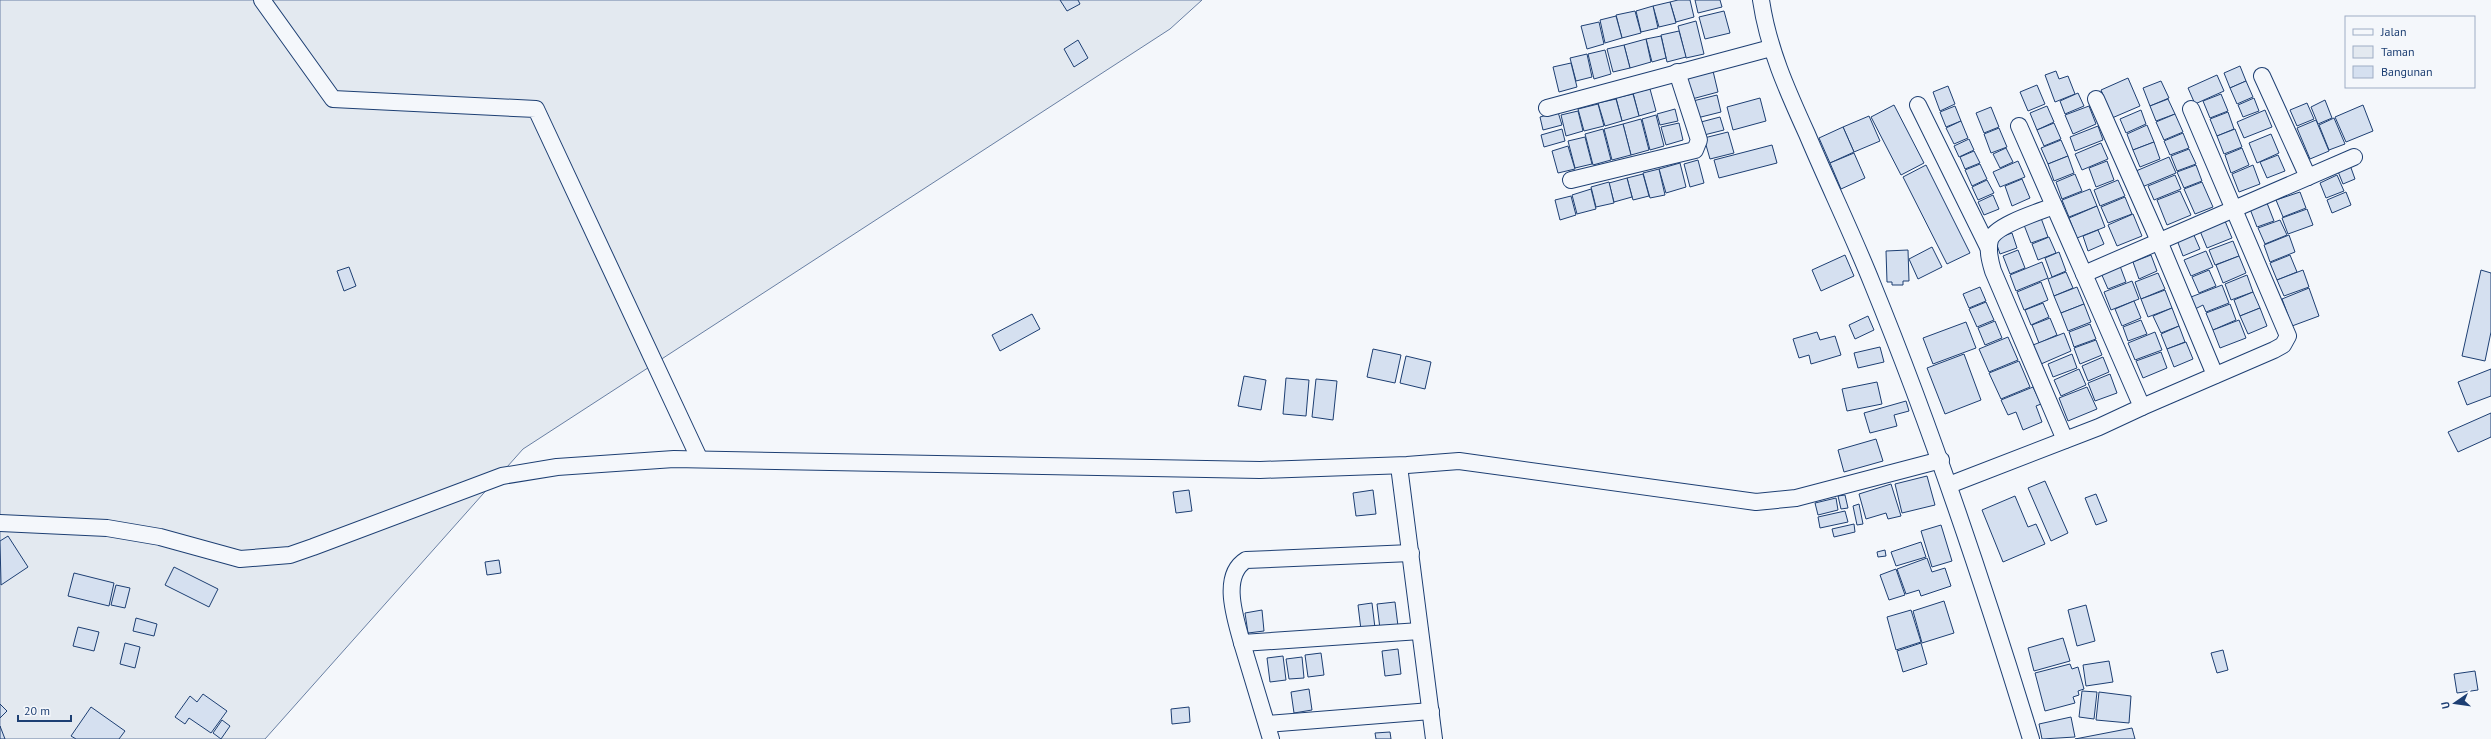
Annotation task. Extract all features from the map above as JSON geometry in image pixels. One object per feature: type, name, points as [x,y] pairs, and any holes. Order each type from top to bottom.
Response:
[{"type":"street","points":[[262,0],[333,99],[536,109],[699,458]]},
{"type":"street","points":[[1761,0],[1771,48],[1781,78],[1871,279],[1941,460],[1996,623],[2031,739]]},
{"type":"street","points":[[1547,108],[1771,48]]},
{"type":"street","points":[[1571,180],[1695,150],[1698,140],[1677,72]]},
{"type":"street","points":[[2262,76],[2308,177]]},
{"type":"street","points":[[2096,99],[2159,241],[2215,374]]},
{"type":"street","points":[[1918,105],[1989,249],[1993,271],[2065,440]]},
{"type":"street","points":[[1949,485],[2065,440],[2215,374],[2274,350],[2282,345],[2288,336],[2191,109]]},
{"type":"street","points":[[2020,126],[2142,407]]},
{"type":"street","points":[[2084,274],[2354,157]]},
{"type":"street","points":[[1989,249],[1991,240],[2001,228],[2054,206]]},
{"type":"street","points":[[0,523],[107,528],[160,537],[240,559],[290,555],[464,488],[502,476],[557,467],[615,462],[699,458],[1260,470],[1403,465],[1459,460],[1756,502],[1796,498],[1941,460]]},
{"type":"street","points":[[1403,465],[1411,553],[1434,739]]},
{"type":"street","points":[[1411,553],[1246,560],[1236,568],[1232,589],[1233,606],[1242,644],[1269,732],[1431,712]]},
{"type":"street","points":[[1242,644],[1420,631]]},
{"type":"green space","points":[[0,0],[1202,0],[1170,29],[523,449],[265,739],[0,739]]},
{"type":"building","points":[[1060,0],[1078,0],[1080,4],[1067,11]]},
{"type":"building","points":[[1690,0],[1694,17],[1676,22],[1670,2]]},
{"type":"building","points":[[1695,0],[1720,0],[1722,7],[1698,13]]},
{"type":"building","points":[[1670,2],[1676,23],[1659,27],[1653,6]]},
{"type":"building","points":[[1653,6],[1658,28],[1641,32],[1636,11]]},
{"type":"building","points":[[1635,11],[1641,33],[1622,38],[1616,15]]},
{"type":"building","points":[[1724,11],[1730,33],[1705,39],[1699,17]]},
{"type":"building","points":[[1616,16],[1622,38],[1605,43],[1600,20]]},
{"type":"building","points":[[1696,21],[1704,54],[1686,58],[1678,26]]},
{"type":"building","points":[[1599,22],[1604,44],[1587,49],[1581,26]]},
{"type":"building","points":[[1679,31],[1686,57],[1667,62],[1661,35]]},
{"type":"building","points":[[1661,36],[1666,58],[1652,62],[1646,39]]},
{"type":"building","points":[[1646,39],[1651,62],[1630,68],[1624,45]]},
{"type":"building","points":[[1078,40],[1088,58],[1074,67],[1064,49]]},
{"type":"building","points":[[1624,45],[1630,68],[1613,72],[1607,49]]},
{"type":"building","points":[[1605,50],[1611,74],[1594,79],[1588,54]]},
{"type":"building","points":[[1587,54],[1592,77],[1576,81],[1570,58]]},
{"type":"building","points":[[1571,63],[1577,87],[1559,92],[1553,67]]},
{"type":"building","points":[[2240,66],[2246,81],[2230,88],[2224,73]]},
{"type":"building","points":[[1713,71],[1718,92],[1692,99],[1686,78]]},
{"type":"building","points":[[2056,71],[2059,79],[2068,76],[2075,94],[2055,102],[2045,75]]},
{"type":"building","points":[[2217,75],[2224,91],[2195,104],[2188,88]]},
{"type":"building","points":[[2128,78],[2140,106],[2112,118],[2101,90]]},
{"type":"building","points":[[2161,81],[2169,98],[2150,106],[2143,88]]},
{"type":"building","points":[[2246,81],[2253,97],[2237,104],[2230,88]]},
{"type":"building","points":[[2037,85],[2045,104],[2028,111],[2020,92]]},
{"type":"building","points":[[1948,86],[1955,104],[1940,111],[1933,92]]},
{"type":"building","points":[[1650,89],[1656,111],[1639,116],[1633,93]]},
{"type":"building","points":[[2078,93],[2084,106],[2065,114],[2060,101]]},
{"type":"building","points":[[1633,94],[1639,116],[1622,121],[1616,98]]},
{"type":"building","points":[[2221,94],[2228,111],[2210,118],[2203,101]]},
{"type":"building","points":[[1717,95],[1721,112],[1697,118],[1693,101]]},
{"type":"building","points":[[1760,98],[1766,121],[1733,130],[1727,107]]},
{"type":"building","points":[[2254,98],[2259,111],[2243,117],[2238,105]]},
{"type":"building","points":[[1616,99],[1622,121],[1605,126],[1598,103]]},
{"type":"building","points":[[2168,99],[2175,114],[2156,121],[2150,106]]},
{"type":"building","points":[[2325,100],[2332,118],[2318,124],[2311,107]]},
{"type":"building","points":[[2307,103],[2314,119],[2297,126],[2290,110]]},
{"type":"building","points":[[1598,104],[1604,126],[1584,131],[1578,109]]},
{"type":"building","points":[[1894,105],[1924,163],[1901,175],[1871,117]]},
{"type":"building","points":[[2363,105],[2373,131],[2346,142],[2335,117]]},
{"type":"building","points":[[1955,106],[1961,121],[1946,127],[1940,112]]},
{"type":"building","points":[[2047,106],[2054,122],[2037,130],[2030,113]]},
{"type":"building","points":[[2089,106],[2096,124],[2073,134],[2065,115]]},
{"type":"building","points":[[1991,107],[1999,127],[1984,133],[1976,113]]},
{"type":"building","points":[[1675,109],[1678,121],[1660,125],[1657,114]]},
{"type":"building","points":[[2141,110],[2146,124],[2126,133],[2120,119]]},
{"type":"building","points":[[2265,110],[2272,127],[2244,138],[2237,122]]},
{"type":"building","points":[[1578,111],[1583,131],[1566,136],[1561,115]]},
{"type":"building","points":[[1558,112],[1562,125],[1543,130],[1540,117]]},
{"type":"building","points":[[2228,112],[2234,129],[2217,136],[2210,119]]},
{"type":"building","points":[[2175,114],[2183,132],[2164,140],[2156,122]]},
{"type":"building","points":[[1656,115],[1664,146],[1650,150],[1642,119]]},
{"type":"building","points":[[1869,116],[1880,141],[1854,152],[1843,127]]},
{"type":"building","points":[[1720,117],[1724,130],[1704,135],[1701,122]]},
{"type":"building","points":[[2334,118],[2345,144],[2329,150],[2319,125]]},
{"type":"building","points":[[1641,119],[1649,150],[1631,155],[1623,124]]},
{"type":"building","points":[[2316,120],[2329,151],[2310,159],[2297,128]]},
{"type":"building","points":[[1961,121],[1968,138],[1954,144],[1946,128]]},
{"type":"building","points":[[1679,123],[1683,140],[1666,145],[1661,127]]},
{"type":"building","points":[[2054,123],[2061,139],[2044,146],[2037,130]]},
{"type":"building","points":[[1623,124],[1631,155],[1612,160],[1604,129]]},
{"type":"building","points":[[2147,125],[2154,142],[2133,150],[2127,134]]},
{"type":"building","points":[[2098,126],[2103,140],[2075,151],[2070,137]]},
{"type":"building","points":[[1843,127],[1854,152],[1830,163],[1819,138]]},
{"type":"building","points":[[1999,128],[2007,147],[1991,153],[1984,134]]},
{"type":"building","points":[[1562,129],[1565,141],[1544,147],[1541,135]]},
{"type":"building","points":[[1603,129],[1611,160],[1593,165],[1585,134]]},
{"type":"building","points":[[2235,129],[2242,147],[2224,154],[2217,136]]},
{"type":"building","points":[[1728,132],[1734,153],[1710,159],[1704,138]]},
{"type":"building","points":[[2183,133],[2189,148],[2170,155],[2164,141]]},
{"type":"building","points":[[2271,134],[2279,153],[2257,163],[2249,143]]},
{"type":"building","points":[[1585,137],[1592,164],[1575,168],[1568,141]]},
{"type":"building","points":[[1969,139],[1974,150],[1959,157],[1954,146]]},
{"type":"building","points":[[2061,140],[2068,156],[2048,164],[2041,148]]},
{"type":"building","points":[[2154,142],[2160,159],[2140,167],[2133,150]]},
{"type":"building","points":[[2101,143],[2108,159],[2082,170],[2075,154]]},
{"type":"building","points":[[1772,145],[1777,163],[1719,178],[1714,160]]},
{"type":"building","points":[[1568,146],[1575,169],[1558,173],[1552,151]]},
{"type":"building","points":[[2006,148],[2013,162],[2000,168],[1993,154]]},
{"type":"building","points":[[2242,148],[2249,165],[2231,173],[2225,155]]},
{"type":"building","points":[[2189,149],[2196,164],[2177,171],[2171,156]]},
{"type":"building","points":[[1974,151],[1980,163],[1965,169],[1960,157]]},
{"type":"building","points":[[1854,153],[1865,178],[1841,189],[1830,163]]},
{"type":"building","points":[[2278,155],[2285,171],[2267,178],[2260,162]]},
{"type":"building","points":[[2068,156],[2074,173],[2054,181],[2048,164]]},
{"type":"building","points":[[2169,157],[2176,173],[2142,187],[2136,171]]},
{"type":"building","points":[[1698,160],[1704,183],[1690,187],[1684,164]]},
{"type":"building","points":[[2018,161],[2025,177],[2000,187],[1993,172]]},
{"type":"building","points":[[2107,161],[2114,180],[2096,187],[2089,168]]},
{"type":"building","points":[[1680,163],[1686,187],[1666,193],[1659,169]]},
{"type":"building","points":[[1980,164],[1987,179],[1972,186],[1965,170]]},
{"type":"building","points":[[1926,165],[1970,253],[1947,264],[1903,177]]},
{"type":"building","points":[[2196,165],[2202,181],[2184,188],[2177,172]]},
{"type":"building","points":[[2253,165],[2260,184],[2239,192],[2232,174]]},
{"type":"building","points":[[2350,165],[2355,179],[2343,184],[2337,169]]},
{"type":"building","points":[[1659,169],[1665,195],[1650,198],[1643,173]]},
{"type":"building","points":[[1643,174],[1649,196],[1633,200],[1627,178]]},
{"type":"building","points":[[2075,174],[2082,191],[2062,199],[2056,182]]},
{"type":"building","points":[[2175,175],[2181,189],[2154,200],[2148,186]]},
{"type":"building","points":[[2337,175],[2344,191],[2326,198],[2320,183]]},
{"type":"building","points":[[1627,178],[1632,197],[1614,202],[1609,183]]},
{"type":"building","points":[[2022,179],[2030,198],[2012,206],[2005,186]]},
{"type":"building","points":[[1987,180],[1994,193],[1978,200],[1972,187]]},
{"type":"building","points":[[2118,180],[2125,196],[2100,206],[2094,190]]},
{"type":"building","points":[[1609,182],[1614,203],[1596,207],[1591,187]]},
{"type":"building","points":[[2202,182],[2213,207],[2195,214],[2184,189]]},
{"type":"building","points":[[1591,189],[1596,209],[1577,214],[1572,195]]},
{"type":"building","points":[[2090,189],[2097,206],[2069,217],[2062,200]]},
{"type":"building","points":[[2180,191],[2191,215],[2167,225],[2157,200]]},
{"type":"building","points":[[2300,192],[2306,208],[2283,217],[2276,200]]},
{"type":"building","points":[[2346,192],[2351,205],[2332,213],[2327,200]]},
{"type":"building","points":[[1993,195],[1999,209],[1984,215],[1978,202]]},
{"type":"building","points":[[1571,196],[1576,215],[1560,220],[1555,200]]},
{"type":"building","points":[[2125,197],[2132,214],[2108,223],[2101,207]]},
{"type":"building","points":[[2267,203],[2274,221],[2257,227],[2250,209]]},
{"type":"building","points":[[2097,206],[2105,227],[2077,238],[2069,218]]},
{"type":"building","points":[[2307,209],[2313,225],[2288,234],[2282,218]]},
{"type":"building","points":[[2133,214],[2142,236],[2117,246],[2108,225]]},
{"type":"building","points":[[2041,218],[2048,237],[2031,243],[2024,225]]},
{"type":"building","points":[[2280,220],[2287,235],[2265,244],[2258,228]]},
{"type":"building","points":[[2225,221],[2232,238],[2207,248],[2200,231]]},
{"type":"building","points":[[2098,230],[2104,244],[2088,251],[2083,236]]},
{"type":"building","points":[[2012,233],[2017,248],[2000,254],[1995,239]]},
{"type":"building","points":[[2193,233],[2200,249],[2183,256],[2177,240]]},
{"type":"building","points":[[2289,235],[2295,252],[2270,262],[2264,245]]},
{"type":"building","points":[[2049,237],[2056,253],[2038,260],[2032,244]]},
{"type":"building","points":[[2233,241],[2239,256],[2215,265],[2209,250]]},
{"type":"building","points":[[1932,247],[1942,267],[1918,279],[1909,259]]},
{"type":"building","points":[[1908,250],[1909,281],[1903,281],[1903,285],[1892,285],[1892,282],[1887,282],[1886,251]]},
{"type":"building","points":[[2018,250],[2025,268],[2010,274],[2003,256]]},
{"type":"building","points":[[2206,251],[2213,267],[2191,276],[2184,260]]},
{"type":"building","points":[[2059,252],[2066,271],[2052,277],[2045,258]]},
{"type":"building","points":[[1845,255],[1854,276],[1821,291],[1812,270]]},
{"type":"building","points":[[2151,255],[2157,271],[2139,279],[2133,262]]},
{"type":"building","points":[[2290,255],[2297,272],[2277,280],[2270,263]]},
{"type":"building","points":[[2239,256],[2246,273],[2223,283],[2216,265]]},
{"type":"building","points":[[2042,262],[2048,278],[2016,291],[2010,275]]},
{"type":"building","points":[[2120,266],[2126,282],[2108,289],[2101,273]]},
{"type":"building","points":[[349,267],[356,286],[344,291],[337,271]]},
{"type":"building","points":[[2209,270],[2216,286],[2199,293],[2192,277]]},
{"type":"building","points":[[2303,270],[2309,287],[2284,296],[2277,280]]},
{"type":"building","points":[[2481,270],[2491,273],[2491,332],[2485,361],[2462,356]]},
{"type":"building","points":[[2066,272],[2073,288],[2054,296],[2048,279]]},
{"type":"building","points":[[2158,273],[2165,289],[2141,299],[2135,282]]},
{"type":"building","points":[[2247,275],[2253,292],[2231,300],[2225,284]]},
{"type":"building","points":[[2132,281],[2139,299],[2111,310],[2104,292]]},
{"type":"building","points":[[2041,282],[2048,300],[2024,310],[2017,292]]},
{"type":"building","points":[[2222,285],[2229,303],[2206,312],[2203,305],[2195,309],[2191,297]]},
{"type":"building","points":[[1980,287],[1986,301],[1969,308],[1963,294]]},
{"type":"building","points":[[2077,287],[2084,304],[2061,313],[2054,296]]},
{"type":"building","points":[[2309,288],[2319,316],[2292,326],[2282,299]]},
{"type":"building","points":[[2165,290],[2172,308],[2148,317],[2141,299]]},
{"type":"building","points":[[2253,292],[2260,308],[2240,316],[2234,300]]},
{"type":"building","points":[[2134,301],[2141,318],[2122,326],[2115,309]]},
{"type":"building","points":[[1986,302],[1994,320],[1977,327],[1969,309]]},
{"type":"building","points":[[2043,303],[2049,317],[2031,325],[2025,310]]},
{"type":"building","points":[[2084,304],[2091,322],[2068,331],[2061,313]]},
{"type":"building","points":[[2230,304],[2236,320],[2213,330],[2206,313]]},
{"type":"building","points":[[2172,308],[2179,326],[2161,333],[2153,316]]},
{"type":"building","points":[[2260,308],[2267,326],[2248,334],[2240,316]]},
{"type":"building","points":[[1032,314],[1040,329],[1000,351],[992,335]]},
{"type":"building","points":[[1868,316],[1874,330],[1855,339],[1849,325]]},
{"type":"building","points":[[2050,318],[2057,335],[2039,343],[2032,325]]},
{"type":"building","points":[[2141,320],[2147,334],[2128,341],[2123,327]]},
{"type":"building","points":[[2239,320],[2246,338],[2220,348],[2213,330]]},
{"type":"building","points":[[1995,321],[2002,338],[1985,345],[1978,328]]},
{"type":"building","points":[[1966,322],[1976,348],[1933,364],[1923,338]]},
{"type":"building","points":[[2090,324],[2096,339],[2074,347],[2069,332]]},
{"type":"building","points":[[2179,326],[2185,342],[2167,349],[2161,334]]},
{"type":"building","points":[[1817,332],[1820,340],[1835,336],[1841,355],[1811,364],[1809,355],[1799,358],[1793,339]]},
{"type":"building","points":[[2155,332],[2162,350],[2135,360],[2128,343]]},
{"type":"building","points":[[2064,333],[2071,351],[2041,364],[2033,345]]},
{"type":"building","points":[[2008,337],[2018,360],[1989,372],[1979,349]]},
{"type":"building","points":[[2096,340],[2102,355],[2080,364],[2074,348]]},
{"type":"building","points":[[2186,342],[2193,359],[2174,367],[2167,349]]},
{"type":"building","points":[[1880,347],[1884,362],[1858,368],[1854,353]]},
{"type":"building","points":[[1373,349],[1401,355],[1395,383],[1367,377]]},
{"type":"building","points":[[2161,352],[2167,368],[2143,378],[2136,361]]},
{"type":"building","points":[[1964,354],[1981,400],[1945,414],[1927,368]]},
{"type":"building","points":[[2072,354],[2077,368],[2053,377],[2048,364]]},
{"type":"building","points":[[1406,356],[1431,362],[1425,389],[1400,383]]},
{"type":"building","points":[[2103,357],[2109,372],[2088,381],[2082,366]]},
{"type":"building","points":[[2019,361],[2030,387],[2001,399],[1989,373]]},
{"type":"building","points":[[2079,369],[2086,385],[2061,396],[2054,380]]},
{"type":"building","points":[[2491,369],[2491,396],[2467,405],[2458,382]]},
{"type":"building","points":[[2110,374],[2117,393],[2095,401],[2088,383]]},
{"type":"building","points":[[1244,376],[1266,380],[1261,410],[1238,406]]},
{"type":"building","points":[[1286,378],[1309,380],[1306,416],[1283,414]]},
{"type":"building","points":[[1316,379],[1337,381],[1333,420],[1312,417]]},
{"type":"building","points":[[1877,382],[1882,404],[1847,411],[1842,389]]},
{"type":"building","points":[[2033,387],[2041,404],[2036,406],[2042,422],[2023,430],[2016,412],[2008,415],[2001,400]]},
{"type":"building","points":[[2087,387],[2097,409],[2068,421],[2059,398]]},
{"type":"building","points":[[1906,401],[1909,411],[1894,415],[1897,426],[1870,433],[1864,413]]},
{"type":"building","points":[[2491,413],[2491,437],[2458,452],[2448,432]]},
{"type":"building","points":[[1876,439],[1883,461],[1844,472],[1838,450]]},
{"type":"building","points":[[1927,476],[1935,505],[1902,513],[1895,484]]},
{"type":"building","points":[[2045,481],[2068,533],[2051,541],[2028,488]]},
{"type":"building","points":[[1891,484],[1901,516],[1888,519],[1886,513],[1866,519],[1859,494]]},
{"type":"building","points":[[1189,490],[1192,511],[1176,513],[1173,492]]},
{"type":"building","points":[[1373,490],[1376,514],[1356,516],[1353,493]]},
{"type":"building","points":[[2096,494],[2107,521],[2096,525],[2085,498]]},
{"type":"building","points":[[1845,495],[1848,508],[1841,509],[1838,496]]},
{"type":"building","points":[[2015,496],[2028,527],[2036,524],[2045,544],[2003,562],[1982,510]]},
{"type":"building","points":[[1836,498],[1838,510],[1818,515],[1815,503]]},
{"type":"building","points":[[1859,504],[1863,524],[1857,525],[1853,506]]},
{"type":"building","points":[[1845,511],[1848,522],[1820,528],[1818,517]]},
{"type":"building","points":[[1854,524],[1855,532],[1834,537],[1832,529]]},
{"type":"building","points":[[1941,525],[1952,561],[1932,567],[1921,531]]},
{"type":"building","points":[[8,536],[28,567],[1,585],[0,541]]},
{"type":"building","points":[[1921,542],[1926,557],[1896,566],[1891,552]]},
{"type":"building","points":[[1885,550],[1886,556],[1878,557],[1877,552]]},
{"type":"building","points":[[1927,558],[1932,572],[1945,568],[1951,586],[1921,596],[1919,590],[1906,594],[1897,569]]},
{"type":"building","points":[[499,560],[501,573],[487,575],[485,562]]},
{"type":"building","points":[[174,567],[218,589],[209,607],[165,585]]},
{"type":"building","points":[[1896,569],[1905,595],[1889,600],[1880,575]]},
{"type":"building","points":[[74,573],[114,583],[109,606],[68,596]]},
{"type":"building","points":[[116,585],[130,588],[125,608],[111,605]]},
{"type":"building","points":[[1944,601],[1954,633],[1922,643],[1913,611]]},
{"type":"building","points":[[1395,602],[1398,626],[1380,629],[1377,604]]},
{"type":"building","points":[[1372,603],[1375,628],[1361,630],[1358,605]]},
{"type":"building","points":[[2086,605],[2095,641],[2077,646],[2068,610]]},
{"type":"building","points":[[1262,610],[1264,631],[1248,633],[1245,613]]},
{"type":"building","points":[[1911,610],[1921,642],[1896,650],[1887,617]]},
{"type":"building","points":[[136,618],[157,624],[154,636],[133,631]]},
{"type":"building","points":[[78,627],[99,632],[94,651],[73,646]]},
{"type":"building","points":[[2063,638],[2070,661],[2034,671],[2028,648]]},
{"type":"building","points":[[125,643],[140,647],[135,668],[120,664]]},
{"type":"building","points":[[1921,643],[1927,664],[1903,672],[1897,651]]},
{"type":"building","points":[[1398,649],[1401,674],[1385,676],[1382,651]]},
{"type":"building","points":[[2223,650],[2228,670],[2217,673],[2211,653]]},
{"type":"building","points":[[1321,653],[1324,675],[1308,677],[1305,655]]},
{"type":"building","points":[[1283,656],[1286,680],[1270,682],[1267,658]]},
{"type":"building","points":[[1302,657],[1304,678],[1289,679],[1286,659]]},
{"type":"building","points":[[2109,661],[2113,682],[2086,686],[2083,665]]},
{"type":"building","points":[[2070,664],[2072,669],[2078,667],[2084,689],[2078,691],[2079,695],[2073,697],[2075,703],[2045,711],[2035,673]]},
{"type":"building","points":[[2475,671],[2478,690],[2457,693],[2454,674]]},
{"type":"building","points":[[1309,689],[1312,710],[1294,713],[1291,692]]},
{"type":"building","points":[[2082,691],[2097,692],[2094,719],[2079,717]]},
{"type":"building","points":[[2099,692],[2131,696],[2129,723],[2096,720]]},
{"type":"building","points":[[203,694],[227,711],[211,733],[189,718],[185,724],[175,717],[190,696],[197,702]]},
{"type":"building","points":[[0,704],[7,711],[0,718]]},
{"type":"building","points":[[91,707],[125,731],[119,739],[76,739],[71,736]]},
{"type":"building","points":[[1189,707],[1190,722],[1172,724],[1171,709]]},
{"type":"building","points":[[2071,717],[2075,737],[2042,739],[2039,724]]},
{"type":"building","points":[[222,720],[230,726],[221,739],[213,733]]},
{"type":"building","points":[[0,726],[5,739],[0,739]]},
{"type":"building","points":[[2132,728],[2135,739],[2075,739]]},
{"type":"building","points":[[1390,732],[1391,739],[1376,739],[1375,733]]}]
